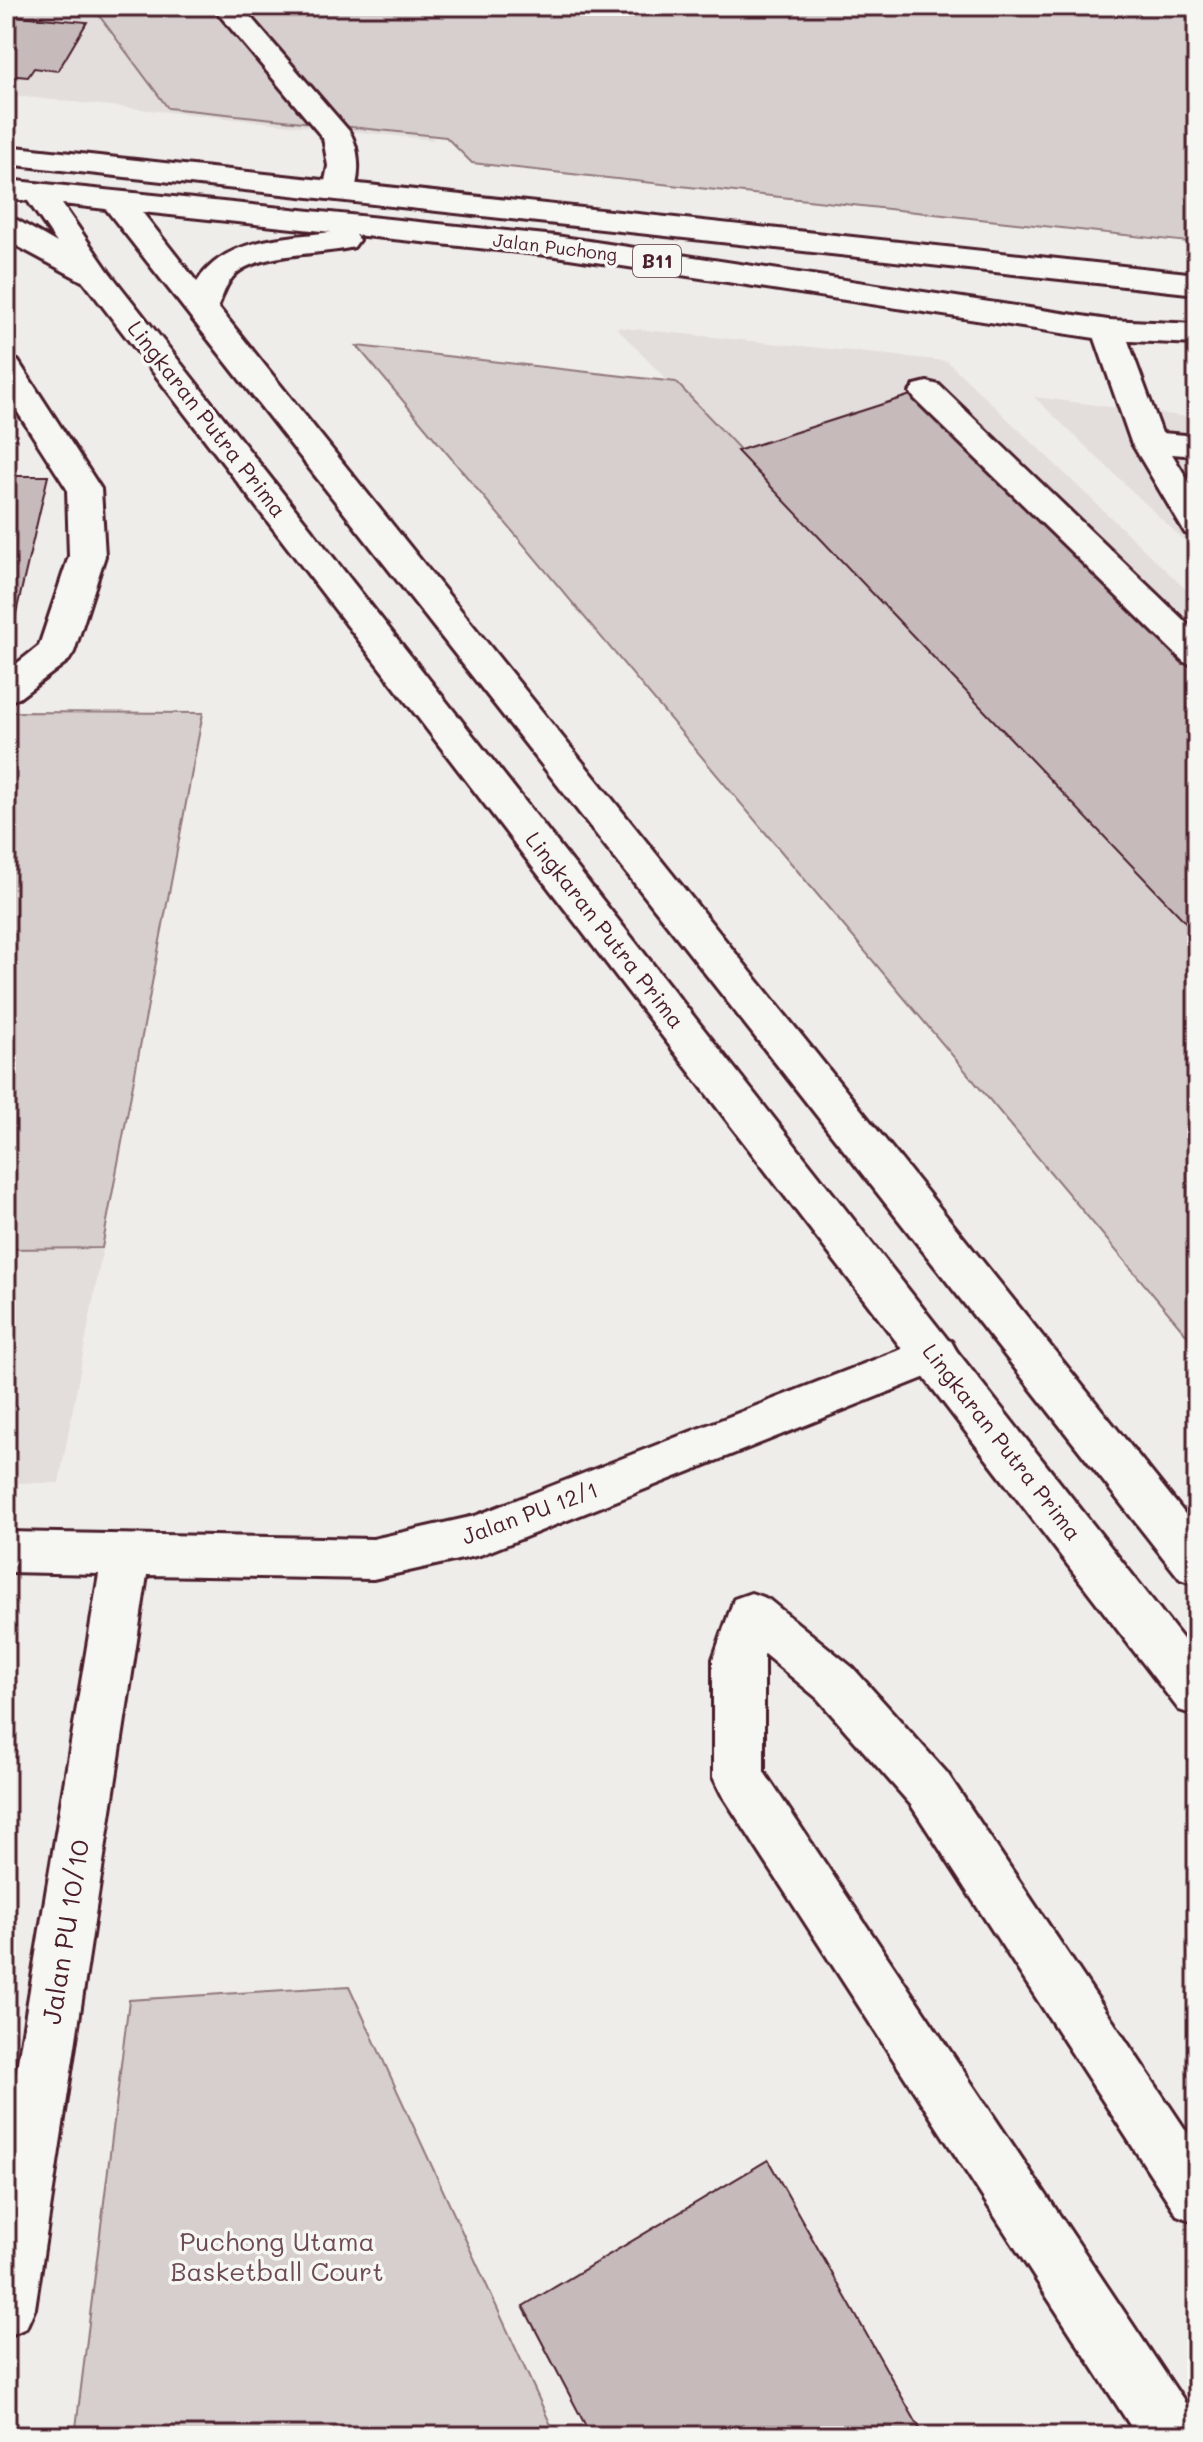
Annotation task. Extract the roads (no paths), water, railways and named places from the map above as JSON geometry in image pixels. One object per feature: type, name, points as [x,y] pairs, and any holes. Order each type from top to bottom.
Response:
[{"type":"main road","points":[[226,6],[338,137],[343,166],[339,191]]},
{"type":"main road","name":"Jalan Puchong","points":[[6,155],[56,161],[119,183],[401,231],[556,246],[1108,330],[1197,334]]},
{"type":"main road","points":[[38,192],[56,161]]},
{"type":"main road","points":[[119,183],[201,308],[1197,1565]]},
{"type":"main road","name":"Jalan Puchong","points":[[6,189],[38,192],[119,183],[339,191],[1197,284]]},
{"type":"main road","name":"Lingkaran Putra Prima","points":[[38,192],[98,279],[1197,1695]]},
{"type":"main road","points":[[6,227],[98,279]]},
{"type":"main road","points":[[201,308],[219,273],[231,262],[255,254],[401,231]]},
{"type":"main road","points":[[1108,330],[1148,442],[1197,525]]},
{"type":"main road","points":[[6,368],[84,489],[87,556],[56,652],[6,690]]},
{"type":"main road","points":[[927,392],[1197,654]]},
{"type":"main road","points":[[1148,442],[1197,446]]},
{"type":"main road","name":"Jalan PU 12/1","points":[[6,1552],[373,1559],[480,1535],[935,1354]]},
{"type":"main road","name":"Jalan PU 10/10","points":[[6,2308],[126,1555]]},
{"type":"main road","points":[[1172,2436],[739,1777],[738,1659],[751,1614],[835,1683],[929,1789],[1197,2196]]},
{"type":"park label","name":"Puchong Utama Basketball Court","points":[[277,2257]]}]
